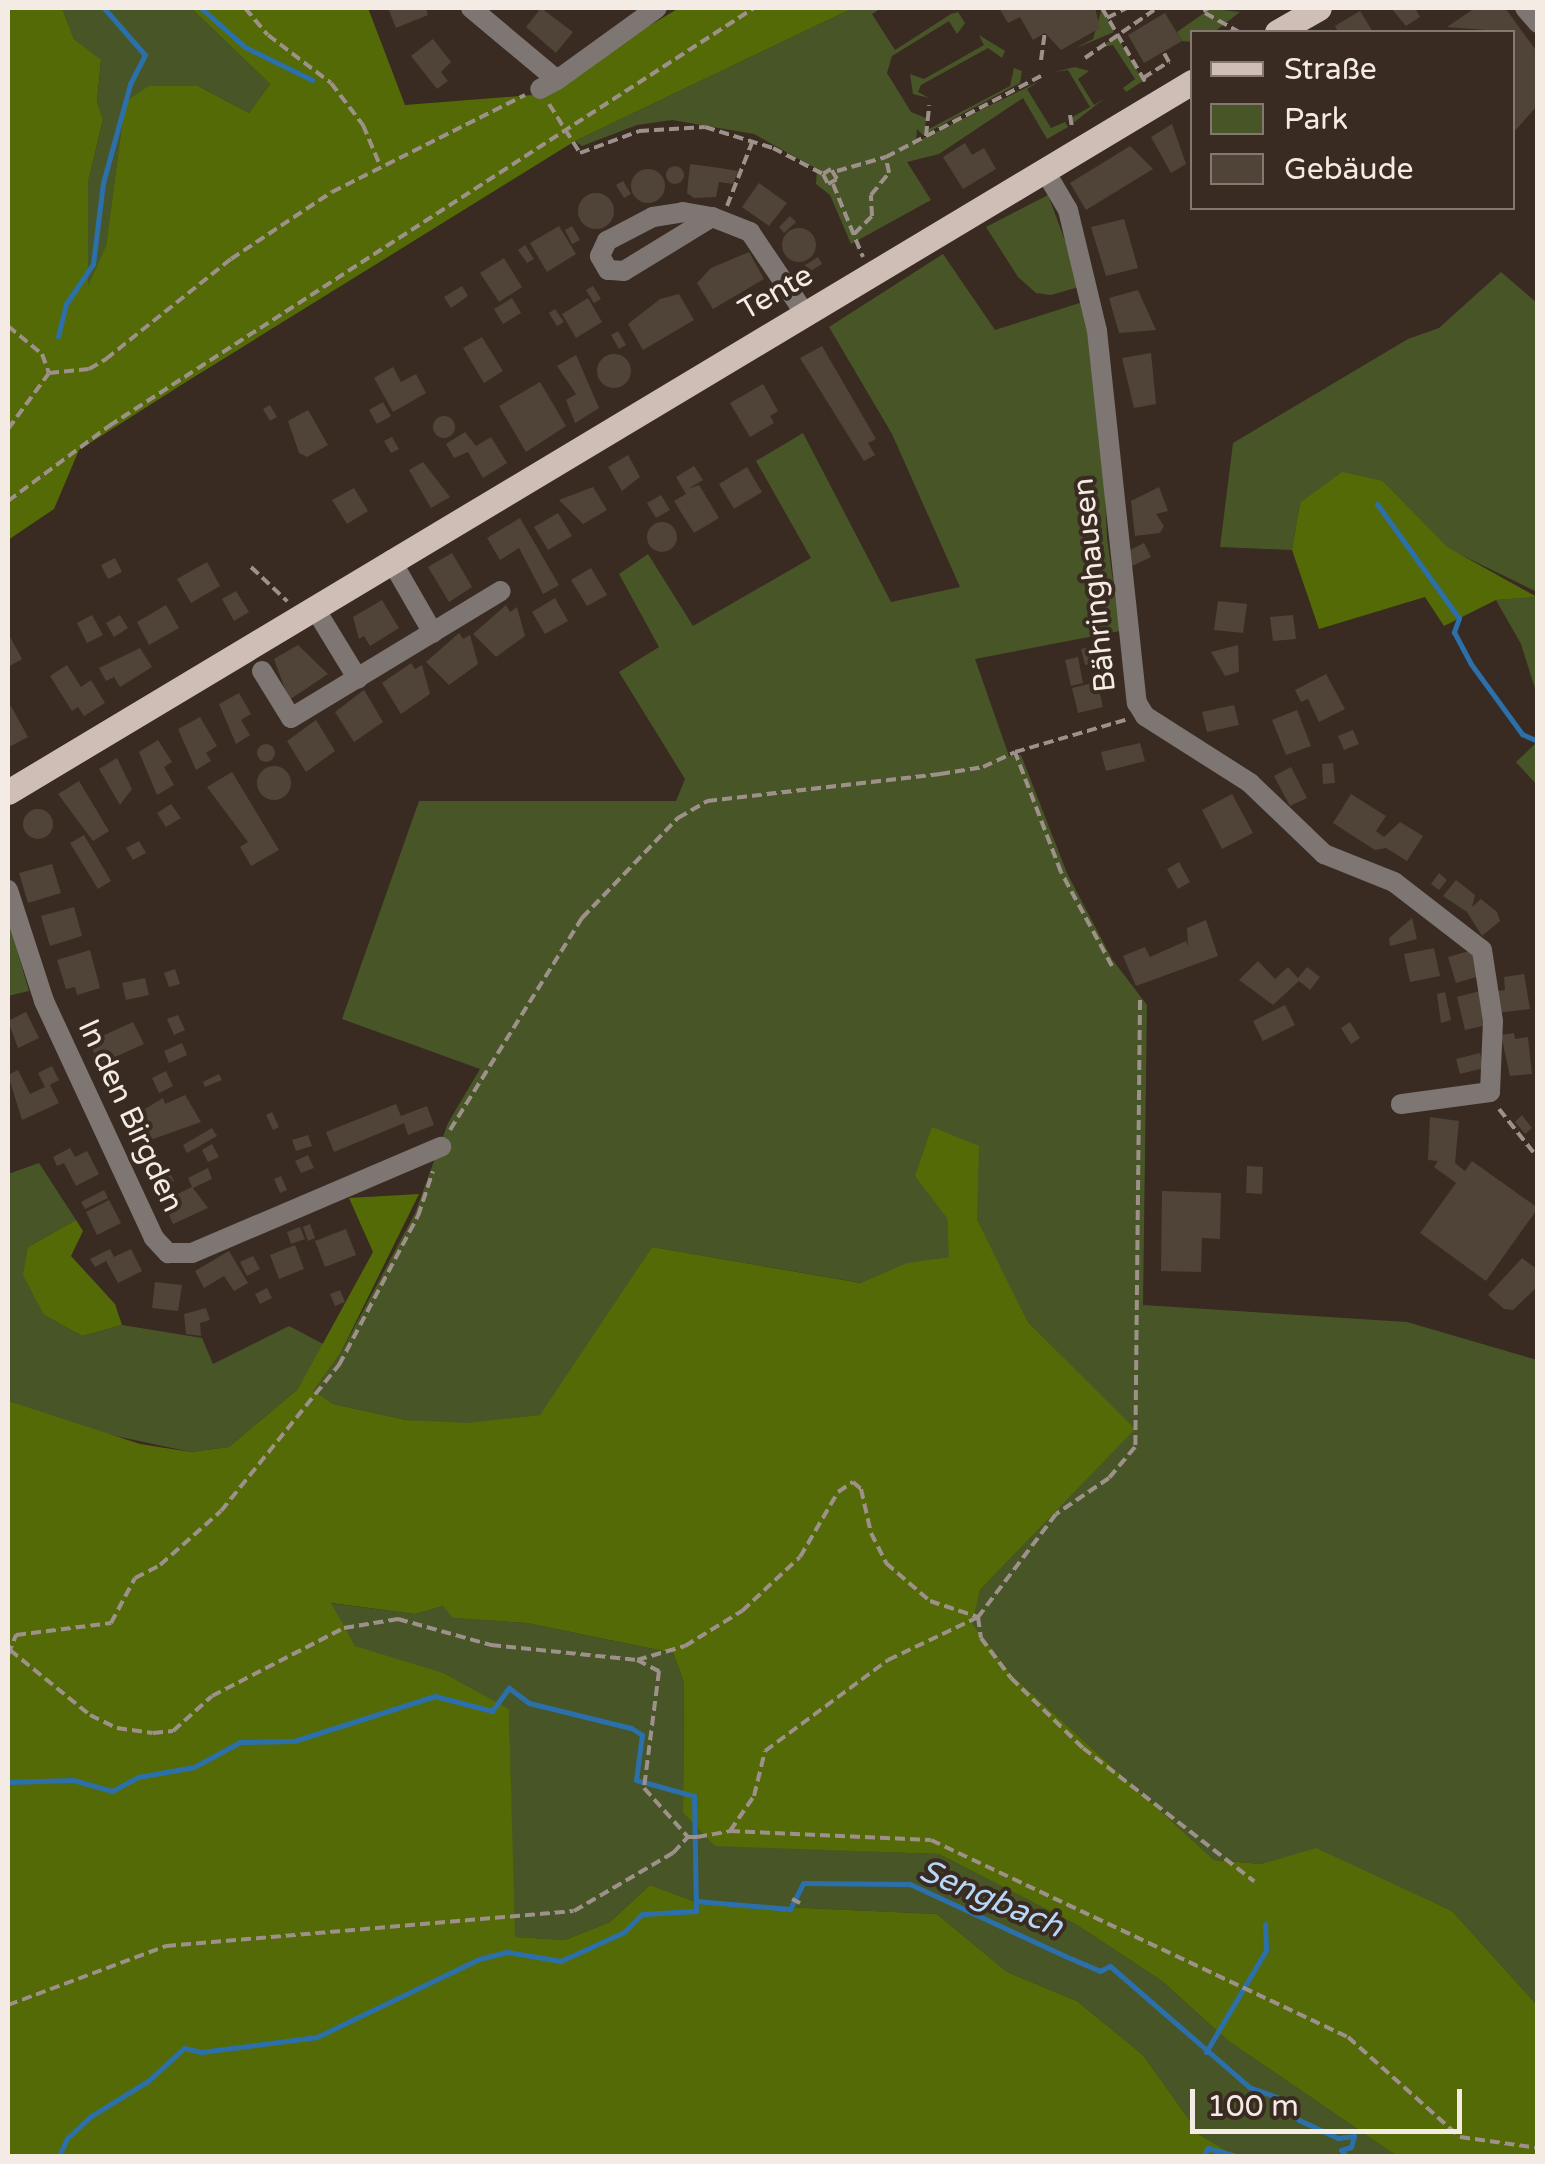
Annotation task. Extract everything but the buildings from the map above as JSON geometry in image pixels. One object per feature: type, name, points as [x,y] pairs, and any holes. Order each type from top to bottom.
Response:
[{"type":"main road","points":[[1280,30],[1319,8]]},
{"type":"main road","name":"Tente","points":[[8,792],[1190,83]]},
{"type":"street","points":[[471,8],[549,84],[657,8]]},
{"type":"street","points":[[1524,8],[1538,23]]},
{"type":"street","name":"Bähringhausen","points":[[1045,171],[1068,210],[1094,311],[1137,703],[1145,716],[1250,783],[1324,854],[1394,882],[1482,950],[1493,1021],[1490,1092]]},
{"type":"street","points":[[717,218],[624,271],[608,270],[600,256],[607,241],[653,217],[717,218],[750,232],[773,258],[806,314]]},
{"type":"street","points":[[391,560],[433,633]]},
{"type":"street","points":[[262,671],[291,718],[501,591]]},
{"type":"street","points":[[306,612],[358,679]]},
{"type":"street","name":"In den Birgden","points":[[8,890],[44,1001],[161,1249],[192,1253],[441,1147]]},
{"type":"street","points":[[1402,1104],[1490,1092]]},
{"type":"path","points":[[245,8],[268,35],[332,83],[363,125],[380,163]]},
{"type":"path","points":[[8,501],[109,426],[754,8]]},
{"type":"path","points":[[1102,8],[1148,88]]},
{"type":"path","points":[[1107,18],[1127,8]]},
{"type":"path","points":[[1085,58],[1099,43],[1154,10]]},
{"type":"path","points":[[1206,10],[1236,30]]},
{"type":"path","points":[[1042,60],[1045,33]]},
{"type":"path","points":[[1090,41],[1099,43]]},
{"type":"path","points":[[1143,78],[1169,62],[1164,54]]},
{"type":"path","points":[[822,174],[886,157],[1045,74]]},
{"type":"path","points":[[8,429],[50,373],[89,369],[106,359],[230,258],[380,163],[464,130],[549,84],[562,132],[580,153],[670,127],[722,130],[753,140],[822,174],[833,184],[862,255]]},
{"type":"path","points":[[926,136],[929,105]]},
{"type":"path","points":[[1070,115],[1073,129]]},
{"type":"path","points":[[717,218],[753,140]]},
{"type":"path","points":[[854,234],[872,216],[870,195],[889,173],[886,157]]},
{"type":"path","points":[[833,184],[835,171]]},
{"type":"path","points":[[8,326],[42,354],[50,373]]},
{"type":"path","points":[[251,567],[306,612]]},
{"type":"path","points":[[688,1837],[644,1788],[644,1765],[656,1734],[660,1671],[637,1660],[491,1645],[398,1619],[344,1628],[212,1696],[173,1731],[153,1734],[117,1728],[90,1715],[9,1653],[16,1635],[111,1623],[135,1578],[160,1565],[221,1511],[338,1365],[418,1216],[441,1147],[582,918],[678,818],[706,801],[983,767],[1057,735],[1145,716]]},
{"type":"path","points":[[1015,752],[1061,872],[1112,966]]},
{"type":"path","points":[[730,1831],[754,1796],[764,1751],[888,1660],[978,1617],[1056,1514],[1109,1478],[1135,1447],[1140,1000]]},
{"type":"path","points":[[1490,1092],[1506,1123],[1538,1158]]},
{"type":"path","points":[[637,1660],[685,1646],[742,1611],[800,1557],[838,1492],[853,1482],[862,1489],[870,1533],[886,1564],[930,1601],[978,1617]]},
{"type":"path","points":[[978,1617],[981,1638],[1011,1678],[1084,1748],[1254,1880]]},
{"type":"path","points":[[8,2005],[166,1946],[574,1911],[673,1853],[688,1837],[730,1831],[931,1840],[1348,2037],[1460,2136],[1538,2148]]},
{"type":"path","points":[[792,1898],[800,1902]]},
{"type":"green space","points":[[8,8],[62,8],[74,39],[101,60],[97,102],[103,120],[88,181],[88,286],[106,246],[125,102],[149,86],[198,86],[249,113],[270,84],[191,8],[368,8],[405,105],[533,95],[679,8],[853,8],[575,141],[186,382],[79,450],[54,509],[8,540]]},
{"type":"green space","points":[[62,8],[191,8],[270,84],[249,113],[198,86],[125,102],[106,247],[87,289],[88,180],[103,121],[97,103],[101,61],[74,39]]},
{"type":"green space","points":[[853,8],[881,8],[872,14],[895,50],[951,14],[958,12],[965,23],[957,34],[949,21],[892,56],[887,73],[911,112],[926,118],[925,131],[1010,86],[1014,68],[1022,71],[1020,83],[923,135],[917,129],[916,142],[1040,81],[1027,89],[1051,128],[1065,122],[1068,127],[1047,139],[1023,98],[939,154],[907,162],[931,200],[851,244],[830,195],[816,184],[817,169],[754,134],[672,120],[637,125],[582,146],[575,141]]},
{"type":"green space","points":[[1102,8],[1114,32],[1074,49],[1093,39]]},
{"type":"green space","points":[[1203,8],[1240,12],[1217,30],[1190,30],[1190,42],[1182,41],[1177,32],[1204,13]]},
{"type":"green space","points":[[979,35],[1005,51],[1002,58],[988,48],[921,85],[918,92],[929,98],[913,94],[910,74],[924,79],[984,45]]},
{"type":"green space","points":[[1117,36],[1143,81],[1126,92],[1123,88],[1135,79],[1113,45],[1098,48]]},
{"type":"green space","points":[[1075,67],[1089,71],[1078,79],[1094,105],[1105,98],[1072,124],[1069,119],[1090,107],[1068,70],[1054,72]]},
{"type":"green space","points":[[1048,195],[1082,286],[1051,295],[1036,293],[1018,277],[986,227]]},
{"type":"green space","points":[[943,254],[995,330],[1083,302],[1101,407],[1107,538],[1120,631],[975,659],[1009,756],[1021,755],[1067,873],[1112,959],[1147,1005],[1143,1305],[1407,1322],[1537,1360],[1537,2005],[1452,1911],[1316,1849],[1261,1864],[1214,1860],[1012,1675],[971,1624],[980,1590],[1134,1429],[1028,1322],[977,1219],[947,1218],[950,1257],[907,1264],[862,1283],[652,1247],[541,1415],[467,1424],[406,1420],[333,1404],[312,1391],[341,1352],[415,1213],[448,1123],[480,1069],[342,1019],[419,801],[676,801],[685,779],[619,672],[659,647],[619,574],[648,554],[693,626],[811,558],[756,461],[803,433],[891,602],[960,587],[892,434],[829,327]]},
{"type":"green space","points":[[1501,272],[1537,303],[1537,592],[1447,548],[1383,481],[1300,503],[1292,550],[1220,547],[1233,443],[1408,339],[1439,328]]},
{"type":"green space","points":[[1342,472],[1383,481],[1447,547],[1537,597],[1496,600],[1444,626],[1425,597],[1319,629],[1292,550],[1300,503]]},
{"type":"green space","points":[[1537,597],[1537,695],[1521,644],[1496,600]]},
{"type":"green space","points":[[1537,742],[1537,785],[1516,762]]},
{"type":"green space","points":[[8,920],[29,991],[8,996]]},
{"type":"green space","points":[[932,1127],[979,1146],[977,1219],[1028,1322],[1135,1429],[980,1590],[972,1624],[1012,1675],[1214,1860],[1261,1864],[1316,1848],[1452,1911],[1537,2005],[1537,2156],[1397,2156],[1227,2040],[1162,1981],[1077,1925],[939,1854],[715,1846],[683,1813],[684,1682],[673,1653],[527,1623],[453,1618],[443,1606],[415,1614],[331,1603],[355,1646],[443,1673],[509,1709],[515,1937],[565,1940],[610,1922],[650,1885],[698,1903],[937,1914],[1007,1972],[1077,2001],[1143,2055],[1200,2135],[1236,2156],[8,2156],[8,1401],[140,1444],[191,1452],[229,1447],[298,1389],[373,1252],[349,1198],[419,1194],[341,1352],[313,1391],[333,1404],[406,1420],[467,1423],[540,1415],[652,1247],[861,1283],[907,1263],[949,1257],[947,1218],[915,1176]]},
{"type":"green space","points":[[39,1163],[76,1220],[28,1247],[44,1315],[82,1336],[122,1325],[202,1338],[213,1364],[289,1326],[327,1346],[298,1389],[229,1447],[191,1452],[73,1427],[8,1401],[8,1174]]},
{"type":"green space","points":[[76,1220],[83,1231],[71,1256],[115,1304],[122,1325],[82,1336],[44,1315],[23,1275],[28,1247]]},
{"type":"green space","points":[[329,1603],[415,1614],[443,1606],[454,1618],[527,1623],[673,1653],[684,1682],[683,1813],[715,1845],[939,1854],[1077,1925],[1162,1981],[1227,2040],[1397,2156],[1236,2156],[1200,2135],[1143,2055],[1077,2001],[1007,1972],[937,1914],[698,1903],[650,1885],[610,1922],[565,1940],[514,1937],[509,1709],[355,1646]]},
{"type":"waterway","points":[[58,336],[66,304],[93,264],[103,183],[130,84],[145,55],[104,8]]},
{"type":"waterway","points":[[201,8],[245,47],[312,80]]},
{"type":"waterway","points":[[1377,504],[1459,618],[1454,632],[1471,664],[1522,734],[1538,741]]},
{"type":"waterway","name":"Sengbach","points":[[8,1782],[73,1780],[112,1791],[138,1777],[194,1767],[240,1742],[294,1741],[435,1696],[492,1711],[509,1688],[529,1703],[631,1728],[642,1735],[636,1780],[694,1796],[696,1911],[642,1914],[624,1932],[561,1961],[507,1952],[479,1959],[317,2037],[201,2052],[184,2048],[148,2081],[91,2116],[67,2138],[59,2156]]},
{"type":"waterway","name":"Sengbach","points":[[696,1901],[790,1909],[803,1883],[910,1884],[1100,1971],[1110,1966],[1249,2087],[1277,2097],[1299,2120],[1338,2138],[1354,2136],[1351,2147],[1341,2150],[1346,2156]]},
{"type":"waterway","points":[[1206,2052],[1266,1950],[1265,1924]]},
{"type":"waterway","points":[[1203,2156],[1208,2148],[1236,2156]]}]
